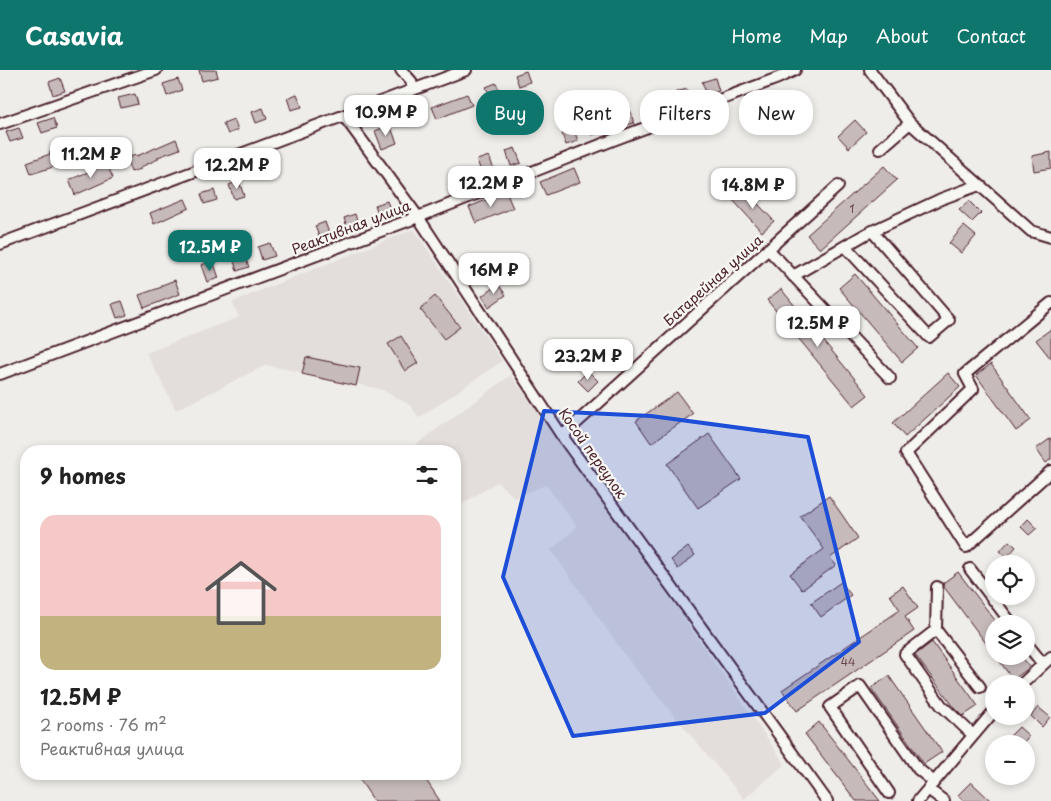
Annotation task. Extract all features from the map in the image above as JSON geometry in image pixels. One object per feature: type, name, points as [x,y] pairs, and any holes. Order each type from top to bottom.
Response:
[{"type":"street","points":[[0,124],[156,70]]},
{"type":"street","points":[[401,70],[411,81],[413,90]]},
{"type":"street","points":[[0,244],[466,70]]},
{"type":"street","name":"Реактивная улица","points":[[0,374],[418,217],[795,70]]},
{"type":"street","points":[[870,70],[910,123],[1031,231],[1051,237]]},
{"type":"street","name":"Косой переулок","points":[[344,116],[418,217],[562,436],[827,801]]},
{"type":"street","points":[[880,149],[910,123]]},
{"type":"street","points":[[793,276],[872,231],[941,199],[979,185]]},
{"type":"street","name":"Батарейная улица","points":[[562,436],[838,186]]},
{"type":"street","points":[[845,246],[929,337],[949,320],[872,231]]},
{"type":"street","points":[[768,249],[890,378]]},
{"type":"street","points":[[1051,304],[965,374],[973,389],[906,453],[966,548],[1051,470]]},
{"type":"street","points":[[970,569],[1005,615]]},
{"type":"street","points":[[936,587],[936,630],[980,687]]},
{"type":"street","points":[[936,630],[905,654],[940,705],[973,735]]},
{"type":"street","points":[[1035,654],[1043,664]]},
{"type":"street","points":[[1031,675],[1051,657]]},
{"type":"street","points":[[889,793],[830,707],[860,686],[918,769],[944,801]]},
{"type":"street","points":[[918,801],[985,721]]},
{"type":"highlighted area","points":[[544,411],[651,416],[808,437],[859,642],[765,713],[573,736],[503,577]]},
{"type":"shaded area","points":[[414,229],[502,361],[419,418],[410,405],[380,389],[266,365],[176,410],[146,353],[239,317],[232,302]]},
{"type":"shaded area","points":[[511,375],[603,501],[785,764],[744,799],[632,665],[551,550],[577,527],[546,485],[515,498],[497,482],[461,505],[461,445],[415,445]]},
{"type":"building","points":[[199,70],[216,70],[218,77],[202,81]]},
{"type":"building","points":[[526,71],[530,82],[519,86],[515,75]]},
{"type":"building","points":[[60,78],[65,91],[53,95],[49,82]]},
{"type":"building","points":[[715,78],[719,90],[705,90],[702,82]]},
{"type":"building","points":[[178,79],[182,90],[167,96],[163,84]]},
{"type":"building","points":[[496,83],[499,90],[487,90],[486,87]]},
{"type":"building","points":[[135,94],[138,104],[121,108],[118,98]]},
{"type":"building","points":[[297,94],[302,107],[291,110],[287,98]]},
{"type":"building","points":[[467,94],[472,105],[437,119],[432,107]]},
{"type":"building","points":[[263,108],[267,119],[256,123],[252,112]]},
{"type":"building","points":[[630,110],[634,123],[630,124]]},
{"type":"building","points":[[53,118],[57,128],[42,133],[38,123]]},
{"type":"building","points":[[234,119],[238,130],[228,134],[223,123]]},
{"type":"building","points":[[855,120],[866,132],[849,148],[838,136]]},
{"type":"building","points":[[390,125],[397,143],[382,149],[375,131]]},
{"type":"building","points":[[19,128],[23,138],[10,142],[6,132]]},
{"type":"building","points":[[562,135],[576,135],[578,141],[566,145]]},
{"type":"building","points":[[94,137],[100,152],[31,174],[27,162]]},
{"type":"building","points":[[176,139],[180,149],[158,157],[158,159],[141,167],[141,169],[131,172],[126,158],[137,156]]},
{"type":"building","points":[[515,148],[521,163],[511,166],[506,151]]},
{"type":"building","points":[[1051,152],[1051,168],[1034,171],[1032,156]]},
{"type":"building","points":[[489,156],[495,172],[483,177],[477,160]]},
{"type":"building","points":[[107,164],[113,178],[75,195],[69,180]]},
{"type":"building","points":[[884,166],[897,180],[820,249],[807,235]]},
{"type":"building","points":[[574,168],[580,182],[546,195],[540,182]]},
{"type":"building","points":[[463,171],[468,184],[458,187],[453,174]]},
{"type":"building","points":[[239,181],[244,196],[234,199],[229,185]]},
{"type":"building","points":[[743,188],[774,221],[762,232],[732,199]]},
{"type":"building","points":[[214,190],[217,200],[204,204],[201,194]]},
{"type":"building","points":[[506,192],[513,208],[476,223],[469,207]]},
{"type":"building","points":[[185,199],[189,208],[154,224],[150,213]]},
{"type":"building","points":[[387,201],[391,212],[379,216],[375,205]]},
{"type":"building","points":[[969,201],[981,213],[972,222],[959,210]]},
{"type":"building","points":[[355,214],[359,227],[348,230],[344,218]]},
{"type":"building","points":[[325,222],[330,236],[320,239],[315,226]]},
{"type":"building","points":[[964,226],[976,236],[961,253],[949,243]]},
{"type":"building","points":[[270,243],[275,256],[262,260],[258,247]]},
{"type":"building","points":[[244,254],[249,267],[237,271],[233,258]]},
{"type":"building","points":[[213,261],[219,278],[207,282],[201,265]]},
{"type":"building","points":[[855,274],[918,348],[902,362],[839,288]]},
{"type":"building","points":[[175,280],[180,294],[144,308],[139,295]]},
{"type":"building","points":[[498,284],[506,295],[489,307],[482,296]]},
{"type":"building","points":[[781,289],[868,395],[854,406],[767,300]]},
{"type":"building","points":[[435,296],[460,327],[444,339],[420,309]]},
{"type":"building","points":[[122,301],[127,315],[117,318],[112,304]]},
{"type":"building","points":[[1051,329],[1051,359],[1036,340]]},
{"type":"building","points":[[401,336],[418,363],[405,371],[388,344]]},
{"type":"building","points":[[306,357],[360,368],[356,386],[302,374]]},
{"type":"building","points":[[991,364],[1031,420],[1016,431],[976,375]]},
{"type":"building","points":[[588,371],[598,381],[588,391],[578,381]]},
{"type":"building","points":[[948,373],[960,387],[905,437],[893,423]]},
{"type":"building","points":[[677,392],[693,414],[651,443],[636,421]]},
{"type":"building","points":[[709,434],[741,479],[698,508],[667,464]]},
{"type":"building","points":[[1051,438],[1051,459],[1046,463],[1036,449]]},
{"type":"building","points":[[829,496],[858,538],[830,558],[836,565],[802,590],[790,574],[824,549],[800,516]]},
{"type":"building","points":[[1028,519],[1037,528],[1029,535],[1021,527]]},
{"type":"building","points":[[1009,541],[1016,547],[1009,555],[1005,555],[1000,551]]},
{"type":"building","points":[[688,547],[695,555],[678,569],[671,560]]},
{"type":"building","points":[[958,572],[991,615],[985,615],[985,642],[944,587],[943,583]]},
{"type":"building","points":[[841,582],[851,595],[821,617],[811,603]]},
{"type":"building","points":[[903,586],[918,608],[905,617],[914,631],[797,711],[782,690],[900,610],[890,595]]},
{"type":"building","points":[[932,642],[978,706],[963,716],[954,707],[915,655]]},
{"type":"building","points":[[1002,665],[1028,665],[1030,667],[1020,675],[1009,675]]},
{"type":"building","points":[[889,676],[942,752],[924,764],[871,688]]},
{"type":"building","points":[[1038,707],[1050,717],[1042,727],[1035,720],[1035,711]]},
{"type":"building","points":[[819,722],[880,801],[856,801],[805,734]]},
{"type":"building","points":[[1019,727],[1028,735],[1011,735]]},
{"type":"building","points":[[360,780],[426,780],[440,801],[374,801]]},
{"type":"building","points":[[971,782],[991,801],[963,801],[958,795]]}]
